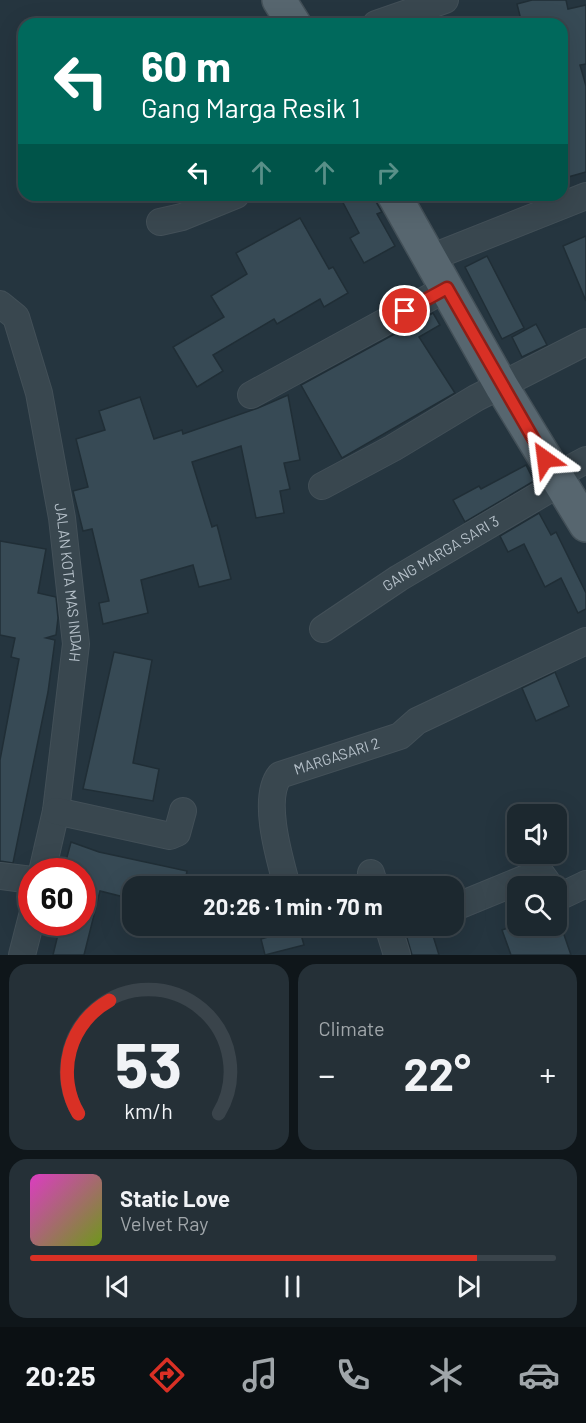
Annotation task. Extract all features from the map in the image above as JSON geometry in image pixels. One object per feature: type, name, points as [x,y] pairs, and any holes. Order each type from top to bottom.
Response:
[{"type":"main road","points":[[279,0],[290,18]]},
{"type":"main road","points":[[397,201],[555,484],[586,525]]},
{"type":"street","points":[[393,18],[445,0]]},
{"type":"street","points":[[430,258],[586,196]]},
{"type":"street","points":[[160,222],[182,217],[221,201]]},
{"type":"street","points":[[251,394],[447,288]]},
{"type":"street","name":"JALAN KOTA MAS INDAH","points":[[0,304],[16,317],[39,393],[62,518],[76,644],[56,811],[45,858]]},
{"type":"street","points":[[322,486],[393,448],[476,398],[502,387],[586,342]]},
{"type":"street","name":"GANG MARGA SARI 3","points":[[322,629],[399,578],[555,484],[586,460]]},
{"type":"street","name":"MARGASARI 2","points":[[285,876],[276,846],[273,788],[275,780],[280,775],[400,736],[417,721],[586,641]]},
{"type":"street","points":[[56,811],[170,836],[177,833],[183,811]]},
{"type":"street","points":[[0,876],[18,878]]},
{"type":"street","points":[[567,893],[586,884]]},
{"type":"street","points":[[464,903],[507,886]]},
{"type":"street","points":[[22,955],[27,936]]},
{"type":"building","points":[[532,0],[566,0],[568,9],[586,5],[586,64],[580,65],[586,86],[586,172],[568,177],[568,18],[520,18],[517,4]]},
{"type":"building","points":[[342,201],[376,201],[382,212],[377,214],[395,246],[364,263],[350,238],[359,233]]},
{"type":"building","points":[[300,218],[329,269],[333,267],[348,293],[324,307],[320,299],[277,324],[274,319],[213,355],[223,371],[197,387],[173,347],[224,317],[211,296],[247,274],[236,253]]},
{"type":"building","points":[[586,236],[586,301],[563,246]]},
{"type":"building","points":[[487,256],[524,328],[502,339],[465,267]]},
{"type":"building","points":[[433,313],[440,325],[419,337],[455,393],[342,458],[301,385]]},
{"type":"building","points":[[536,324],[547,345],[522,357],[512,337]]},
{"type":"building","points":[[288,395],[300,460],[284,463],[290,489],[280,491],[284,513],[256,518],[241,446],[192,462],[212,527],[217,525],[231,579],[199,587],[193,565],[141,580],[148,613],[103,624],[99,603],[109,601],[92,529],[83,531],[73,491],[88,487],[76,439],[105,430],[99,411],[140,397],[154,439],[182,430],[183,434]]},
{"type":"building","points":[[526,465],[534,481],[465,522],[453,500],[479,486],[481,489]]},
{"type":"building","points":[[539,513],[551,535],[556,532],[586,593],[586,609],[578,613],[561,578],[545,587],[524,544],[508,552],[500,536]]},
{"type":"building","points":[[0,541],[46,549],[38,593],[56,597],[58,618],[56,635],[46,638],[55,640],[48,692],[13,863],[0,861],[0,760],[19,659],[11,657],[15,638],[0,635]]},
{"type":"building","points":[[114,652],[152,660],[133,763],[159,769],[153,801],[83,789]]},
{"type":"building","points":[[555,672],[569,706],[536,721],[522,688]]},
{"type":"building","points":[[71,842],[99,852],[187,871],[186,876],[122,876],[122,896],[100,891],[96,907],[96,858],[67,858]]},
{"type":"building","points":[[507,928],[507,936],[564,936],[571,955],[511,955],[502,930]]},
{"type":"building","points":[[58,936],[89,936],[84,955],[53,955]]},
{"type":"building","points":[[271,936],[301,936],[304,945],[265,955],[261,939]]},
{"type":"building","points":[[406,936],[433,936],[439,955],[412,955]]},
{"type":"route","points":[[405,311],[447,288],[545,459]]}]
